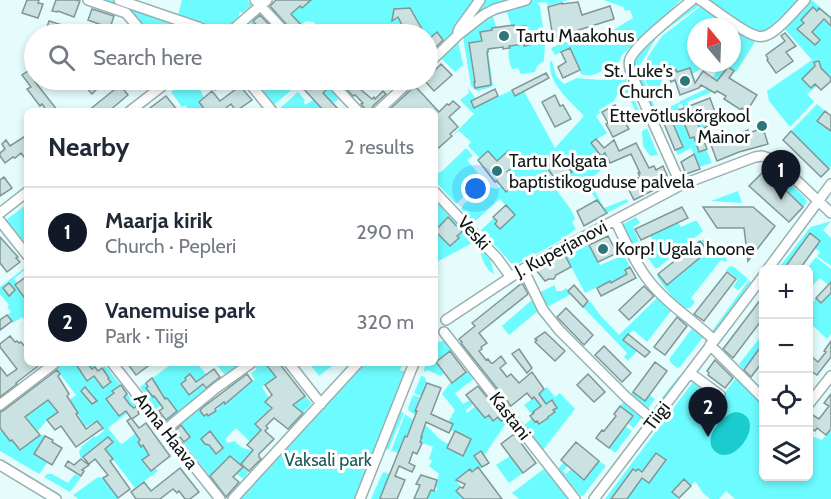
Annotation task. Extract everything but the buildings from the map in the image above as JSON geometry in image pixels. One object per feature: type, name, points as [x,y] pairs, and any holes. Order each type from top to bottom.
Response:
[{"type":"street","points":[[88,0],[126,13],[135,24]]},
{"type":"street","points":[[119,0],[189,24]]},
{"type":"street","points":[[458,34],[459,29],[480,0]]},
{"type":"street","points":[[438,54],[458,34],[490,11],[526,0]]},
{"type":"street","points":[[681,185],[631,73],[629,62],[632,55],[653,33],[692,0]]},
{"type":"street","points":[[700,0],[756,36],[768,35],[777,29],[805,0]]},
{"type":"street","points":[[238,24],[261,2],[279,24]]},
{"type":"street","points":[[134,108],[157,90]]},
{"type":"street","points":[[256,90],[270,108]]},
{"type":"street","points":[[338,90],[355,108]]},
{"type":"street","points":[[381,108],[400,90]]},
{"type":"street","name":"J. Kuperjanovi","points":[[446,320],[523,269],[681,185],[744,161],[762,156],[769,157],[779,163],[831,213]]},
{"type":"street","points":[[771,265],[831,184]]},
{"type":"street","points":[[0,213],[24,194]]},
{"type":"street","name":"Veski","points":[[438,195],[497,258],[510,276]]},
{"type":"street","points":[[615,220],[647,278],[679,311],[700,327],[759,394]]},
{"type":"street","points":[[0,221],[24,251]]},
{"type":"street","points":[[523,269],[543,310],[559,330],[636,407],[654,421]]},
{"type":"street","name":"Tiigi","points":[[594,499],[759,281]]},
{"type":"street","points":[[438,316],[446,320],[447,326],[440,333]]},
{"type":"street","name":"Kastani","points":[[440,333],[575,499]]},
{"type":"street","points":[[0,405],[51,366]]},
{"type":"street","name":"Anna Haava","points":[[114,366],[220,499]]},
{"type":"street","points":[[165,430],[247,366]]},
{"type":"street","points":[[291,366],[321,404]]},
{"type":"street","points":[[233,499],[355,366]]},
{"type":"street","points":[[360,499],[413,366]]},
{"type":"street","points":[[690,373],[720,395]]},
{"type":"street","points":[[813,399],[831,376]]},
{"type":"street","points":[[0,465],[56,499]]},
{"type":"green space","points":[[95,0],[112,0],[182,24],[141,24],[129,10]]},
{"type":"green space","points":[[182,0],[247,0],[252,5],[243,13],[239,13],[239,17],[231,24],[206,24],[178,15]]},
{"type":"green space","points":[[311,0],[568,0],[548,6],[546,2],[537,3],[540,6],[545,44],[544,61],[537,66],[535,72],[521,74],[518,68],[512,69],[509,60],[509,46],[529,45],[526,26],[511,25],[507,12],[493,16],[496,27],[481,32],[482,41],[469,44],[475,88],[491,85],[488,52],[493,85],[477,91],[471,86],[463,37],[455,31],[438,50],[438,24],[315,24],[306,21],[300,24],[291,14],[300,6],[302,8]]},
{"type":"green space","points":[[604,0],[681,0],[622,55],[619,62],[596,74],[581,74],[570,48],[555,55],[551,49],[578,37],[581,37],[583,44],[614,34],[613,30],[633,18],[630,10],[625,11],[623,7]]},
{"type":"green space","points":[[706,0],[799,0],[769,28],[758,33],[741,23],[741,18],[733,18]]},
{"type":"green space","points":[[812,0],[831,17],[831,80],[817,86],[807,94],[814,102],[790,127],[769,101],[767,91],[812,60],[783,27]]},
{"type":"green space","points":[[695,4],[700,5],[656,38],[639,67],[655,110],[647,100],[636,77],[633,67],[635,60],[649,42]]},
{"type":"green space","points":[[701,6],[719,18],[687,18],[687,69],[677,72],[676,70],[664,76],[658,99],[654,101],[641,69],[662,36]]},
{"type":"green space","points":[[741,33],[755,42],[741,64]]},
{"type":"green space","points":[[458,41],[468,88],[476,99],[471,101],[474,108],[512,90],[515,95],[524,91],[555,148],[584,116],[556,85],[552,78],[550,62],[552,61],[556,76],[564,84],[577,78],[601,80],[624,75],[641,115],[637,115],[630,99],[623,92],[599,110],[600,113],[596,116],[607,133],[591,143],[601,156],[605,153],[610,163],[589,180],[604,208],[627,199],[628,202],[607,213],[583,182],[569,191],[568,175],[571,172],[560,158],[547,167],[554,186],[573,214],[575,219],[572,222],[576,229],[558,242],[514,266],[481,230],[505,205],[500,199],[474,222],[461,209],[483,188],[497,189],[501,186],[506,191],[516,182],[507,172],[518,162],[508,151],[497,161],[488,151],[480,158],[468,146],[471,142],[459,131],[452,136],[474,114],[460,100],[469,93],[463,65],[455,72],[440,57]]},
{"type":"green space","points":[[716,72],[724,72],[708,89],[710,93],[687,102],[694,120],[689,124],[682,104],[678,105],[689,138],[694,137],[699,150],[706,149],[712,163],[699,167],[691,148],[678,155],[675,150],[683,146],[671,119],[666,112],[660,114],[659,112],[707,88]]},
{"type":"green space","points":[[174,90],[200,90],[204,98],[199,102],[204,108],[188,108],[185,105],[182,107],[171,92]]},
{"type":"green space","points":[[263,90],[291,90],[274,105]]},
{"type":"green space","points":[[325,90],[332,90],[340,98],[334,103],[323,93]]},
{"type":"green space","points":[[298,92],[305,100],[305,105],[313,100],[321,108],[306,108],[280,108]]},
{"type":"green space","points":[[817,104],[825,111],[818,121],[831,131],[831,166],[829,169],[791,131]]},
{"type":"green space","points":[[722,114],[726,123],[711,129],[709,126],[700,129],[691,128]]},
{"type":"green space","points":[[647,128],[658,155],[650,156],[643,146],[642,131]]},
{"type":"green space","points":[[466,148],[473,156],[467,160],[477,172],[480,182],[456,204],[438,184],[438,173]]},
{"type":"green space","points":[[769,166],[775,168],[806,199],[807,202],[803,207],[765,170]]},
{"type":"green space","points":[[738,191],[742,203],[711,201]]},
{"type":"green space","points":[[438,201],[475,240],[438,261]]},
{"type":"green space","points":[[24,206],[24,241],[6,220]]},
{"type":"green space","points":[[636,217],[640,223],[633,227],[639,241],[632,245],[622,225]]},
{"type":"green space","points":[[697,221],[703,231],[658,268],[655,268],[642,247],[653,241],[650,235],[678,222],[681,227]]},
{"type":"green space","points":[[831,221],[823,230],[831,238],[831,266],[817,256],[820,252],[815,248],[820,241],[810,234],[786,265],[781,265],[811,227]]},
{"type":"green space","points":[[707,238],[727,259],[726,262],[721,260],[691,298],[695,302],[690,308],[685,308],[657,276],[708,251],[700,241]]},
{"type":"green space","points":[[588,243],[600,265],[624,255],[630,267],[625,270],[627,274],[612,284],[610,281],[585,293],[565,255]]},
{"type":"green space","points":[[479,247],[491,261],[494,274],[486,266]]},
{"type":"green space","points":[[816,257],[831,269],[831,282],[828,285],[820,278],[813,285],[813,265],[810,265]]},
{"type":"green space","points":[[730,266],[748,279],[739,290],[733,287],[738,279],[726,270]]},
{"type":"green space","points":[[24,268],[14,279],[23,289],[20,292],[24,296],[24,319],[22,317],[13,323],[7,315],[11,312],[7,307],[9,305],[0,294],[0,287]]},
{"type":"green space","points":[[749,280],[751,282],[713,332],[712,331]]},
{"type":"green space","points":[[555,285],[556,291],[566,288],[571,294],[546,308],[538,293]]},
{"type":"green space","points":[[831,293],[831,334],[827,339],[813,326],[813,302],[816,298],[821,303]]},
{"type":"green space","points":[[657,298],[671,311],[647,342],[633,330],[624,340],[637,351],[628,361],[624,357],[627,353],[583,307],[590,301],[619,335]]},
{"type":"green space","points":[[533,299],[538,311],[509,335],[502,326]]},
{"type":"green space","points":[[693,327],[704,336],[677,368],[670,362],[670,358]]},
{"type":"green space","points":[[759,339],[759,348],[744,370],[739,364]]},
{"type":"green space","points":[[444,341],[454,348],[438,360],[438,342]]},
{"type":"green space","points":[[438,365],[444,373],[441,376],[427,370],[424,371],[425,366]]},
{"type":"green space","points":[[60,366],[78,366],[80,369],[84,366],[96,366],[98,371],[105,366],[121,385],[106,399],[114,410],[126,401],[124,397],[127,394],[137,406],[108,428],[122,444],[136,433],[141,439],[138,442],[145,448],[156,437],[162,445],[142,461],[150,471],[155,468],[158,471],[135,488],[105,449],[100,449],[97,445],[81,459],[79,452],[82,446],[104,431],[97,421],[85,427],[72,403],[62,410],[60,407],[76,395],[56,369]]},
{"type":"green space","points":[[169,366],[199,366],[206,374],[199,381],[207,392],[169,425],[165,421],[177,411],[169,407],[172,404],[168,399],[156,409],[140,387]]},
{"type":"green space","points":[[218,366],[243,366],[234,373],[224,374]]},
{"type":"green space","points":[[254,366],[267,366],[271,371],[281,366],[276,369],[278,375],[262,387],[269,398],[266,402],[271,408],[255,423],[261,430],[251,443],[236,428],[225,440],[228,443],[234,441],[243,448],[255,451],[242,464],[249,471],[243,479],[231,469],[216,471],[210,477],[183,442],[190,436],[180,424],[200,405],[208,416],[224,402],[234,397],[227,388],[235,380],[255,380],[251,373],[257,369]]},
{"type":"green space","points":[[311,366],[332,366],[319,376]]},
{"type":"green space","name":"Vaksali park","points":[[360,366],[402,366],[400,370],[405,372],[354,499],[238,499]]},
{"type":"green space","points":[[469,370],[475,378],[455,393],[463,404],[470,400],[473,404],[466,410],[467,413],[477,405],[493,420],[498,417],[501,421],[506,418],[508,420],[484,456],[478,460],[482,467],[480,470],[476,469],[472,472],[470,469],[456,480],[464,499],[427,499],[431,490],[436,491],[438,488],[435,486],[439,474],[429,466],[432,461],[429,459],[433,447],[420,442],[422,438],[418,436],[425,425],[449,444],[448,449],[463,456],[471,439],[450,430],[453,424],[448,422],[455,410],[442,394],[450,383]]},
{"type":"green space","points":[[738,375],[759,398],[759,481],[813,481],[813,437],[822,440],[831,429],[831,499],[735,499],[726,491],[719,499],[710,499],[695,481],[691,486],[684,480],[673,492],[678,499],[605,499],[693,382],[719,400]]},
{"type":"green space","points":[[421,376],[425,377],[427,383],[421,396],[414,393]]},
{"type":"green space","points":[[679,376],[681,377],[653,416],[649,414]]},
{"type":"green space","points":[[547,387],[555,397],[560,393],[575,409],[543,450],[523,426],[534,417],[524,405]]},
{"type":"green space","points":[[633,392],[644,401],[649,395],[655,399],[646,411],[629,395]]},
{"type":"green space","points":[[413,395],[421,398],[416,411],[428,416],[425,421],[409,411]]},
{"type":"green space","points":[[305,396],[312,403],[303,413],[293,405]]},
{"type":"green space","points":[[47,397],[58,412],[37,432],[24,414]]},
{"type":"green space","points":[[625,400],[642,417],[634,428],[627,423],[620,406]]},
{"type":"green space","points":[[400,412],[404,413],[388,450],[385,449]]},
{"type":"green space","points":[[405,414],[413,420],[407,437],[399,453],[391,451]]},
{"type":"green space","points":[[625,426],[632,431],[615,453],[609,448]]},
{"type":"green space","points":[[4,427],[6,429],[3,432],[10,441],[26,430],[15,444],[20,450],[40,435],[46,435],[34,454],[48,462],[39,474],[0,451],[0,431]]},
{"type":"green space","points":[[510,456],[523,473],[509,483],[496,465]]},
{"type":"green space","points":[[565,461],[569,464],[563,471],[566,474],[571,469],[584,479],[599,461],[606,466],[581,496],[558,469]]},
{"type":"green space","points":[[545,468],[568,499],[519,499],[512,493]]},
{"type":"green space","points":[[383,472],[390,474],[380,499],[371,499]]},
{"type":"green space","points":[[52,474],[68,483],[75,474],[81,477],[70,492],[44,477]]},
{"type":"green space","points":[[98,477],[103,478],[118,499],[78,499],[73,495]]},
{"type":"shaded area","points":[[735,412],[745,415],[749,421],[750,429],[747,438],[735,452],[727,455],[719,454],[713,449],[711,437],[718,424],[729,414]]},
{"type":"place","name":"Tartu Maakohus","points":[[504,36]]},
{"type":"place","name":"St. Luke's Church","points":[[685,81]]},
{"type":"place","name":"Ettevõtluskõrgkool Mainor","points":[[762,126]]},
{"type":"place","name":"Tartu Kolgata baptistikoguduse palvela","points":[[497,171]]},
{"type":"place","name":"Maarja kirik","points":[[781,200]]},
{"type":"place","name":"Korp! Ugala hoone","points":[[603,249]]},
{"type":"place","name":"Vanemuise park","points":[[708,437]]}]
